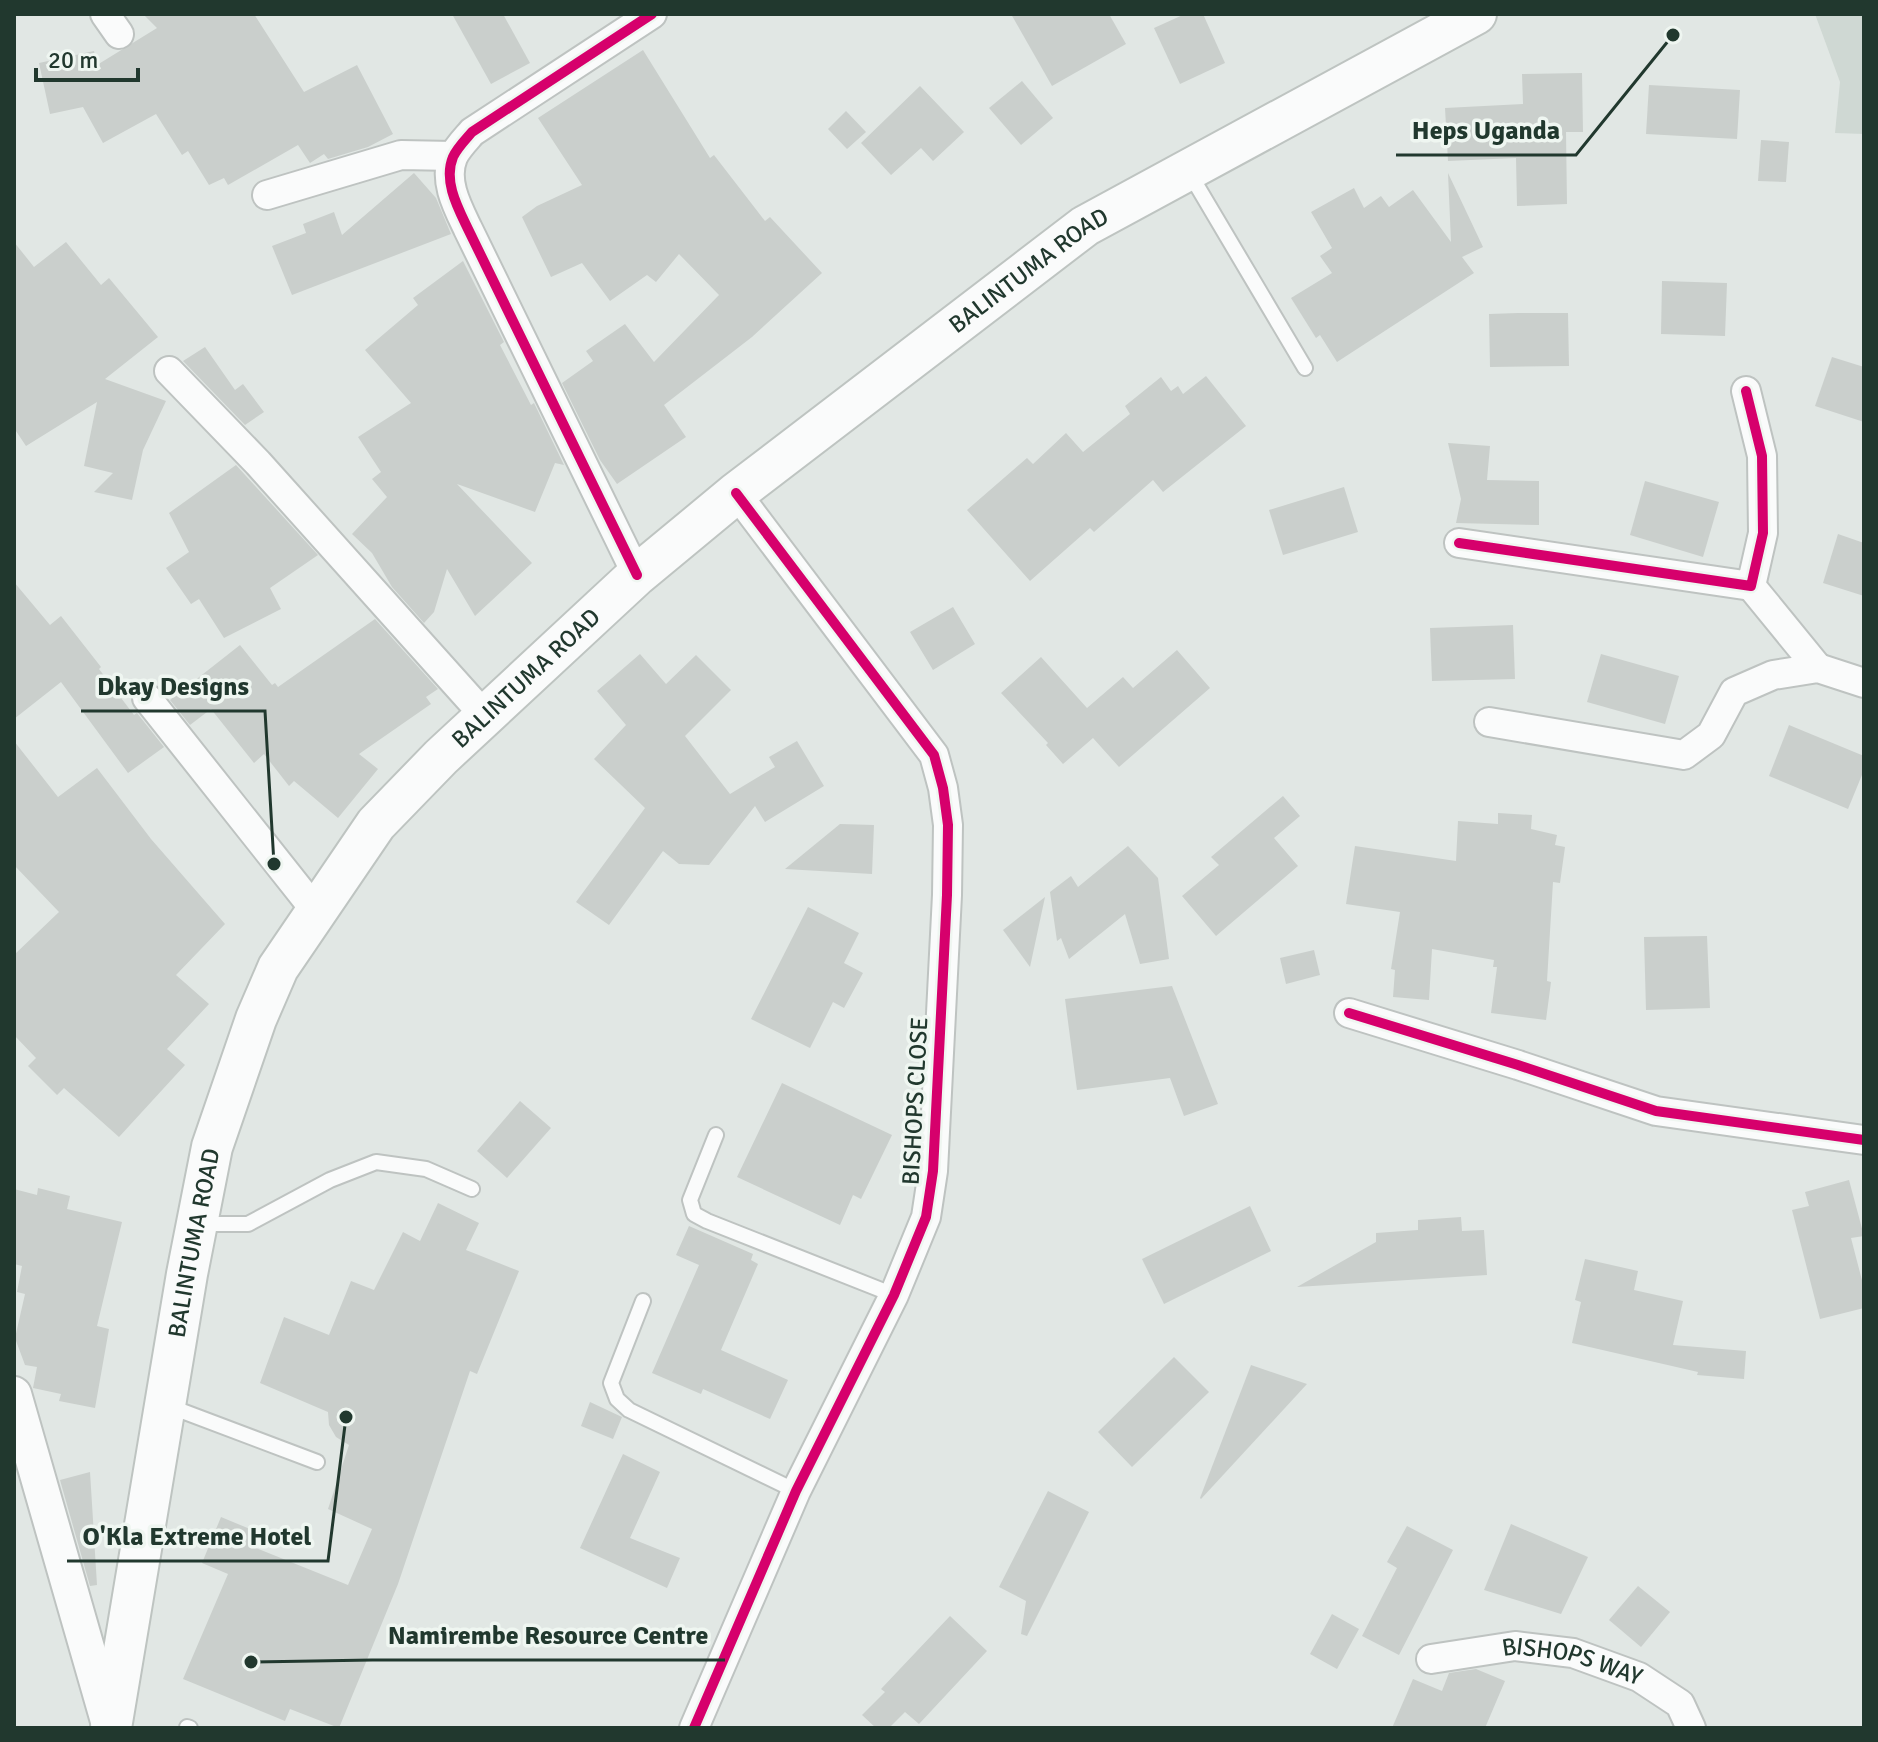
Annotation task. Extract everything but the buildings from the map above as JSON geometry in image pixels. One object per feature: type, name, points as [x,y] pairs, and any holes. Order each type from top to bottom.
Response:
[{"type":"main road","name":"BALINTUMA ROAD","points":[[110,1728],[212,1147],[256,1019],[278,968],[376,824],[485,716],[637,575],[736,493],[1085,226],[1476,14]]},
{"type":"street","points":[[637,575],[468,229],[453,196],[449,174],[453,156],[472,132],[652,14]]},
{"type":"street","points":[[267,195],[401,155],[453,156]]},
{"type":"street","points":[[169,371],[258,463],[485,716]]},
{"type":"street","points":[[1746,391],[1762,456],[1763,533],[1751,586]]},
{"type":"street","name":"BISHOPS CLOSE","points":[[694,1728],[796,1491],[894,1295],[926,1217],[933,1171],[947,895],[948,825],[934,755],[736,493]]},
{"type":"street","points":[[1459,543],[1751,586],[1818,668]]},
{"type":"street","points":[[1489,722],[1684,755],[1711,735],[1734,692],[1773,675],[1818,668],[1864,683]]},
{"type":"street","points":[[147,698],[316,911]]},
{"type":"street","points":[[1349,1013],[1656,1111],[1864,1140]]},
{"type":"street","points":[[14,1394],[110,1728]]},
{"type":"street","name":"BISHOPS WAY","points":[[1431,1659],[1515,1646],[1573,1653],[1639,1677],[1680,1704],[1691,1728]]},
{"type":"lane","points":[[1188,170],[1305,368]]},
{"type":"lane","points":[[716,1135],[690,1200],[694,1214],[894,1295]]},
{"type":"lane","points":[[197,1224],[248,1224],[330,1180],[376,1162],[426,1169],[472,1189]]},
{"type":"lane","points":[[643,1301],[611,1383],[617,1399],[629,1410],[796,1491]]},
{"type":"lane","points":[[166,1404],[317,1462]]},
{"type":"shaded area","points":[[1815,14],[1864,14],[1864,134],[1835,133],[1840,82]]},
{"type":"cycle path","points":[[637,575],[460,212],[451,185],[450,166],[472,132],[652,14]]},
{"type":"cycle path","points":[[1459,543],[1751,586],[1763,533],[1762,456],[1746,391]]},
{"type":"cycle path","points":[[694,1728],[796,1491],[894,1295],[926,1217],[933,1171],[947,895],[948,825],[934,755],[736,493]]},
{"type":"cycle path","points":[[1349,1013],[1656,1111],[1864,1140]]},
{"type":"place","name":"Heps Uganda","points":[[1673,35]]},
{"type":"place","name":"Dkay Designs","points":[[274,864]]},
{"type":"place","name":"O'Kla Extreme Hotel","points":[[346,1417]]},
{"type":"place","name":"Namirembe Resource Centre","points":[[251,1662]]}]
